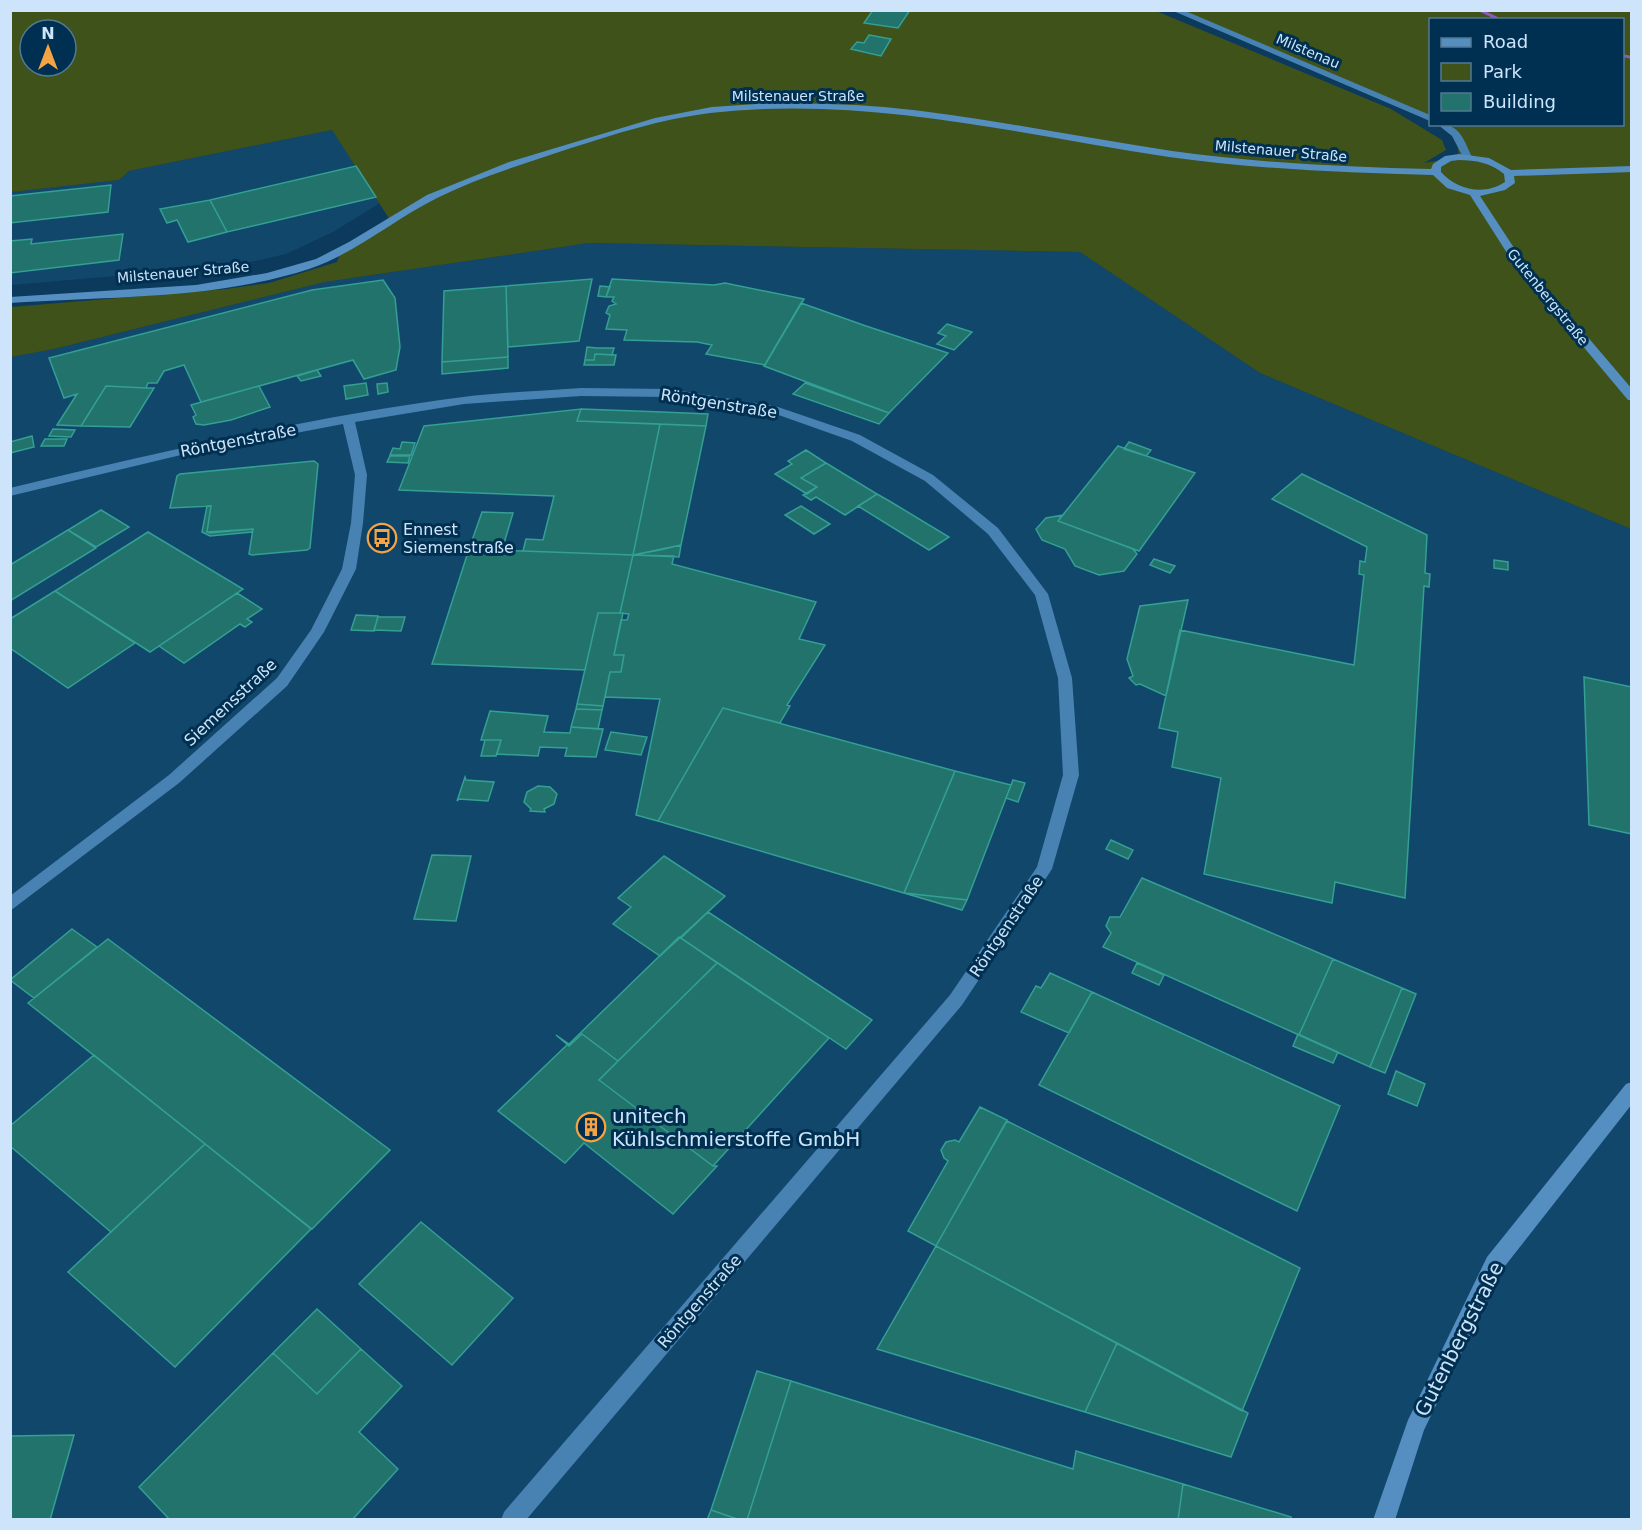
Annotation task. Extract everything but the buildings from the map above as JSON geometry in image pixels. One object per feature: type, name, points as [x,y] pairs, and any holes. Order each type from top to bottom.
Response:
[{"type":"street","name":"Milstenau","points":[[1175,10],[1429,117]]},
{"type":"street","name":"Milstenauer Straße","points":[[10,300],[236,282],[302,267],[341,251],[428,199],[465,182],[621,129],[681,115],[721,109],[804,106],[890,111],[1237,162],[1323,169],[1436,172]]},
{"type":"street","points":[[1444,126],[1456,134],[1467,157]]},
{"type":"street","points":[[1509,173],[1510,183],[1504,189],[1493,192],[1473,192],[1448,184],[1436,172],[1436,166],[1448,158],[1467,157],[1492,162],[1509,173],[1632,169]]},
{"type":"street","name":"Gutenbergstraße","points":[[1473,192],[1518,262],[1632,397]]},
{"type":"street","name":"Röntgenstraße","points":[[10,492],[185,450],[464,400],[581,392],[669,393],[775,410],[856,438],[929,478],[993,531],[1041,594],[1065,678],[1071,775],[1044,869],[956,1000],[512,1520]]},
{"type":"street","name":"Siemensstraße","points":[[10,905],[174,778],[282,682],[317,632],[349,569],[357,524],[361,475],[348,419]]},
{"type":"street","name":"Gutenbergstraße","points":[[1384,1520],[1415,1427],[1494,1264],[1632,1090]]},
{"type":"shaded area","points":[[332,130],[380,203],[333,232],[286,254],[233,266],[11,285],[11,192],[119,180],[129,171]]},
{"type":"shaded area","points":[[589,243],[1080,252],[1260,373],[1631,529],[1631,1519],[11,1520],[11,357],[54,349],[325,282]]},
{"type":"green space","points":[[11,11],[1156,11],[1391,109],[1442,140],[1446,150],[1424,163],[1459,157],[1456,134],[1443,126],[1624,126],[1624,18],[1429,18],[1429,118],[1175,11],[1631,11],[1631,529],[1260,373],[1080,252],[589,243],[325,282],[54,349],[11,357],[11,307],[226,289],[269,283],[337,262],[341,251],[390,220],[332,130],[129,171],[119,180],[12,192]]},
{"type":"waterway","name":"Milstenau","points":[[1478,10],[1497,18]]},
{"type":"waterway","name":"Milstenau","points":[[1624,56],[1632,58]]},
{"type":"place","name":"Ennest Siemenstraße","points":[[382,538]]},
{"type":"place","name":"unitech Kühlschmierstoffe GmbH","points":[[591,1127]]}]
